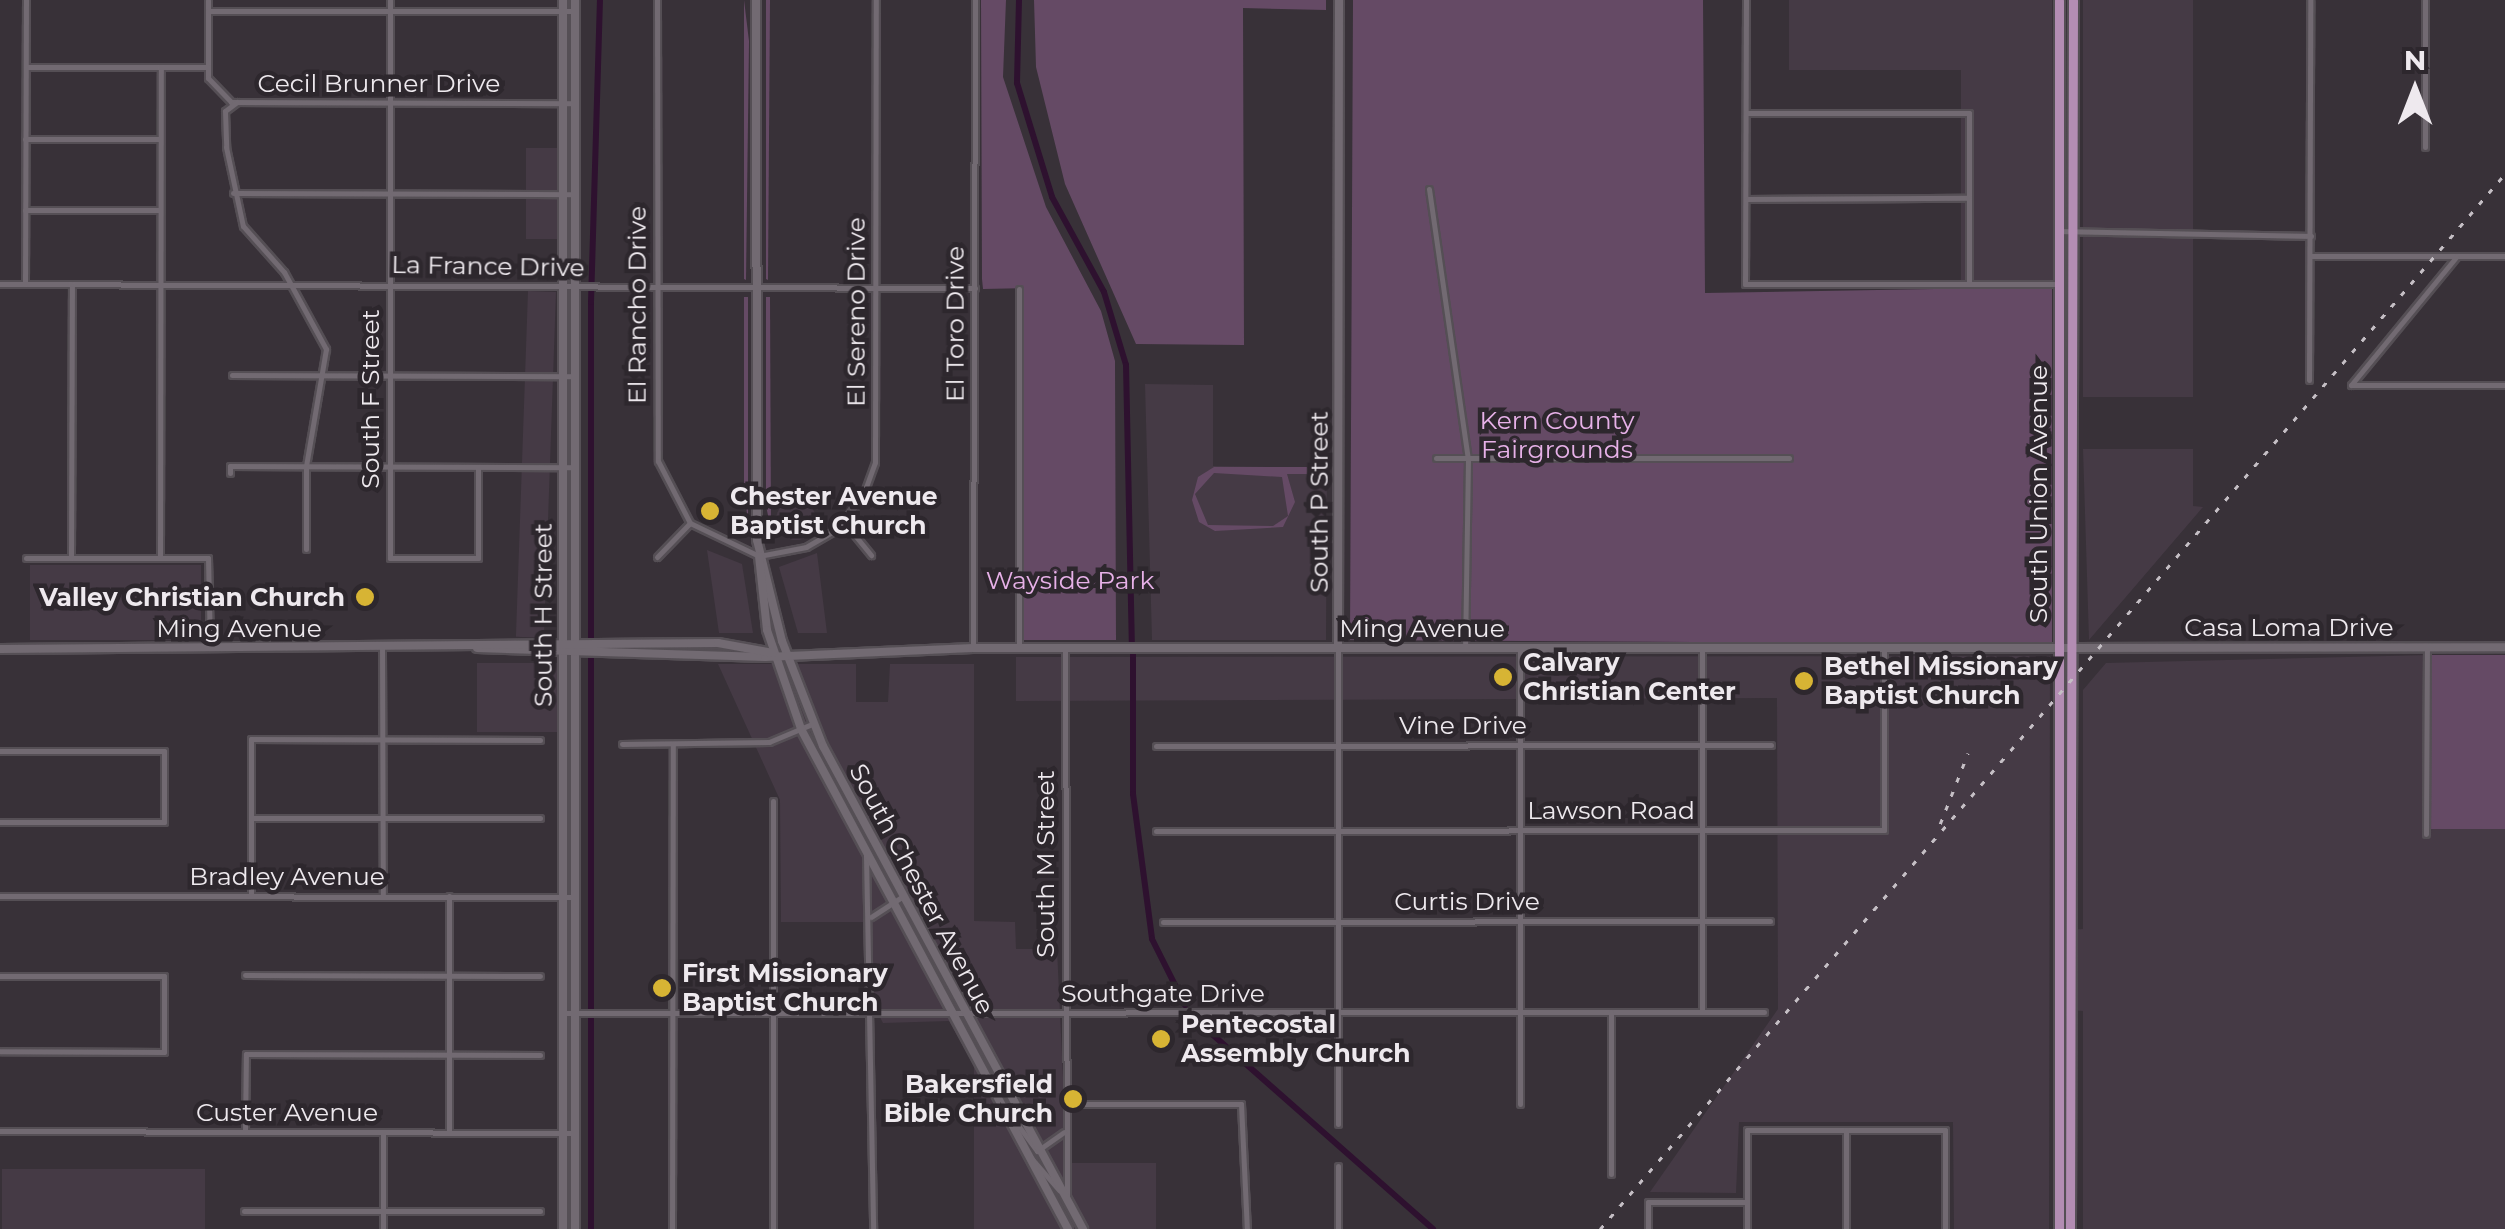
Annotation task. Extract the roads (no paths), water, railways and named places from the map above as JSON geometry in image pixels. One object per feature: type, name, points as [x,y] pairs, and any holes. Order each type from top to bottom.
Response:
[{"type":"main road","name":"South H Street","points":[[563,0],[563,1229]]},
{"type":"main road","name":"South H Street","points":[[575,0],[575,1229]]},
{"type":"main road","name":"South Chester Avenue","points":[[756,0],[760,556],[773,654],[801,728],[1068,1229]]},
{"type":"main road","name":"South P Street","points":[[1338,648],[1339,0]]},
{"type":"main road","name":"South Union Avenue","points":[[2059,0],[2059,980],[2065,1087]]},
{"type":"main road","name":"South Union Avenue","points":[[2058,1229],[2070,1023],[2073,0]]},
{"type":"main road","points":[[563,512],[576,554]]},
{"type":"main road","name":"South Chester Avenue","points":[[760,556],[785,653],[812,724],[1083,1229]]},
{"type":"main road","name":"Ming Avenue","points":[[0,649],[759,644],[773,654]]},
{"type":"main road","name":"Ming Avenue","points":[[477,648],[599,656],[973,648],[2072,648]]},
{"type":"main road","name":"Casa Loma Drive","points":[[2072,648],[2505,648]]},
{"type":"main road","points":[[2059,757],[2070,821]]},
{"type":"main road","points":[[2059,833],[2070,895]]},
{"type":"main road","points":[[2059,906],[2070,964]]},
{"type":"main road","points":[[2059,980],[2070,1023]]},
{"type":"main road","points":[[2065,1087],[2070,1229]]},
{"type":"street","points":[[25,284],[26,0]]},
{"type":"street","points":[[26,67],[208,67],[208,0]]},
{"type":"street","name":"South F Street","points":[[390,0],[390,558],[478,558],[478,467]]},
{"type":"street","name":"El Rancho Drive","points":[[657,0],[658,462],[690,524]]},
{"type":"street","name":"El Sereno Drive","points":[[844,522],[874,462],[876,0]]},
{"type":"street","name":"El Toro Drive","points":[[973,648],[975,0]]},
{"type":"street","points":[[1746,0],[1746,284],[2058,284]]},
{"type":"street","points":[[2308,380],[2312,236],[2310,0]]},
{"type":"street","points":[[2424,147],[2426,0]]},
{"type":"street","points":[[208,11],[575,11]]},
{"type":"street","points":[[160,67],[160,557]]},
{"type":"street","name":"Cecil Brunner Drive","points":[[208,67],[214,92],[236,102],[576,102]]},
{"type":"street","points":[[236,102],[225,112],[232,193],[243,226],[292,284],[322,328],[324,376],[306,466],[306,549]]},
{"type":"street","points":[[1746,113],[1969,113],[1969,284]]},
{"type":"street","points":[[26,138],[160,139]]},
{"type":"street","points":[[1429,189],[1468,460],[1465,648]]},
{"type":"street","points":[[232,193],[575,194]]},
{"type":"street","points":[[1746,199],[1969,198]]},
{"type":"street","points":[[25,210],[160,210]]},
{"type":"street","points":[[2058,231],[2312,236]]},
{"type":"street","points":[[2310,256],[2505,256]]},
{"type":"street","points":[[2456,256],[2351,385],[2505,386]]},
{"type":"street","name":"La France Drive","points":[[0,284],[975,288]]},
{"type":"street","points":[[71,558],[72,284]]},
{"type":"street","points":[[1019,289],[1019,648]]},
{"type":"street","points":[[232,375],[574,376]]},
{"type":"street","points":[[1436,458],[1789,458]]},
{"type":"street","points":[[230,473],[230,466],[575,467]]},
{"type":"street","points":[[657,557],[690,524],[760,556],[806,548],[844,522],[870,556]]},
{"type":"street","points":[[26,558],[208,558],[210,648]]},
{"type":"street","points":[[382,648],[383,896]]},
{"type":"street","name":"South M Street","points":[[1064,1195],[1065,648]]},
{"type":"street","name":"South P Street","points":[[1338,648],[1338,1124]]},
{"type":"street","points":[[1520,648],[1520,1104]]},
{"type":"street","points":[[1702,648],[1702,1012]]},
{"type":"street","name":"Lawson Road","points":[[1156,830],[1884,830],[1884,648]]},
{"type":"street","points":[[2426,834],[2427,648]]},
{"type":"street","points":[[622,744],[769,742],[812,724]]},
{"type":"street","points":[[251,896],[251,740],[540,740]]},
{"type":"street","points":[[672,1229],[673,744]]},
{"type":"street","name":"Vine Drive","points":[[1156,746],[1770,745]]},
{"type":"street","points":[[0,751],[164,751],[164,822],[0,822]]},
{"type":"street","points":[[773,1229],[774,801]]},
{"type":"street","points":[[251,818],[540,818]]},
{"type":"street","points":[[866,852],[873,1013],[873,1229]]},
{"type":"street","name":"Bradley Avenue","points":[[0,896],[575,896]]},
{"type":"street","points":[[449,896],[449,1132]]},
{"type":"street","points":[[869,925],[892,900],[904,896]]},
{"type":"street","name":"Curtis Drive","points":[[1163,922],[1770,921]]},
{"type":"street","points":[[245,975],[540,976]]},
{"type":"street","points":[[0,976],[164,976],[164,1052],[0,1052]]},
{"type":"street","points":[[1611,1174],[1612,1012]]},
{"type":"street","name":"Southgate Drive","points":[[562,1013],[1764,1012]]},
{"type":"street","points":[[246,1132],[246,1054],[540,1055]]},
{"type":"street","points":[[1065,1104],[1244,1108],[1247,1229]]},
{"type":"street","points":[[1004,1107],[1042,1150],[1065,1129]]},
{"type":"street","points":[[1747,1229],[1747,1130],[1945,1130],[1945,1229]]},
{"type":"street","points":[[1846,1130],[1846,1229]]},
{"type":"street","name":"Custer Avenue","points":[[0,1132],[575,1132]]},
{"type":"street","points":[[383,1132],[383,1229]]},
{"type":"street","points":[[1031,1158],[1064,1195]]},
{"type":"street","points":[[1338,1166],[1338,1229]]},
{"type":"street","points":[[1648,1229],[1648,1202],[1747,1202]]},
{"type":"street","points":[[244,1211],[540,1211]]},
{"type":"street","points":[[1060,1216],[1060,1229]]},
{"type":"waterway","points":[[591,1229],[591,302],[600,0]]},
{"type":"waterway","points":[[1019,0],[1017,83],[1052,197],[1104,292],[1126,365],[1132,643]]},
{"type":"waterway","points":[[1133,654],[1133,794],[1152,939],[1185,1005]]},
{"type":"waterway","points":[[1196,1020],[1433,1229]]},
{"type":"railway","points":[[1600,1229],[2505,174]]},
{"type":"railway","points":[[1940,824],[1968,753]]},
{"type":"place","name":"Chester Avenue Baptist Church","points":[[710,511]]},
{"type":"place","name":"Valley Christian Church","points":[[365,597]]},
{"type":"place","name":"Calvary Christian Center","points":[[1503,677]]},
{"type":"place","name":"Bethel Missionary Baptist Church","points":[[1804,681]]},
{"type":"place","name":"First Missionary Baptist Church","points":[[662,988]]},
{"type":"place","name":"Pentecostal Assembly Church","points":[[1161,1039]]},
{"type":"place","name":"Bakersfield Bible Church","points":[[1073,1099]]},
{"type":"park label","name":"Kern County Fairgrounds","points":[[1557,436]]},
{"type":"park label","name":"Wayside Park","points":[[1070,580]]}]
